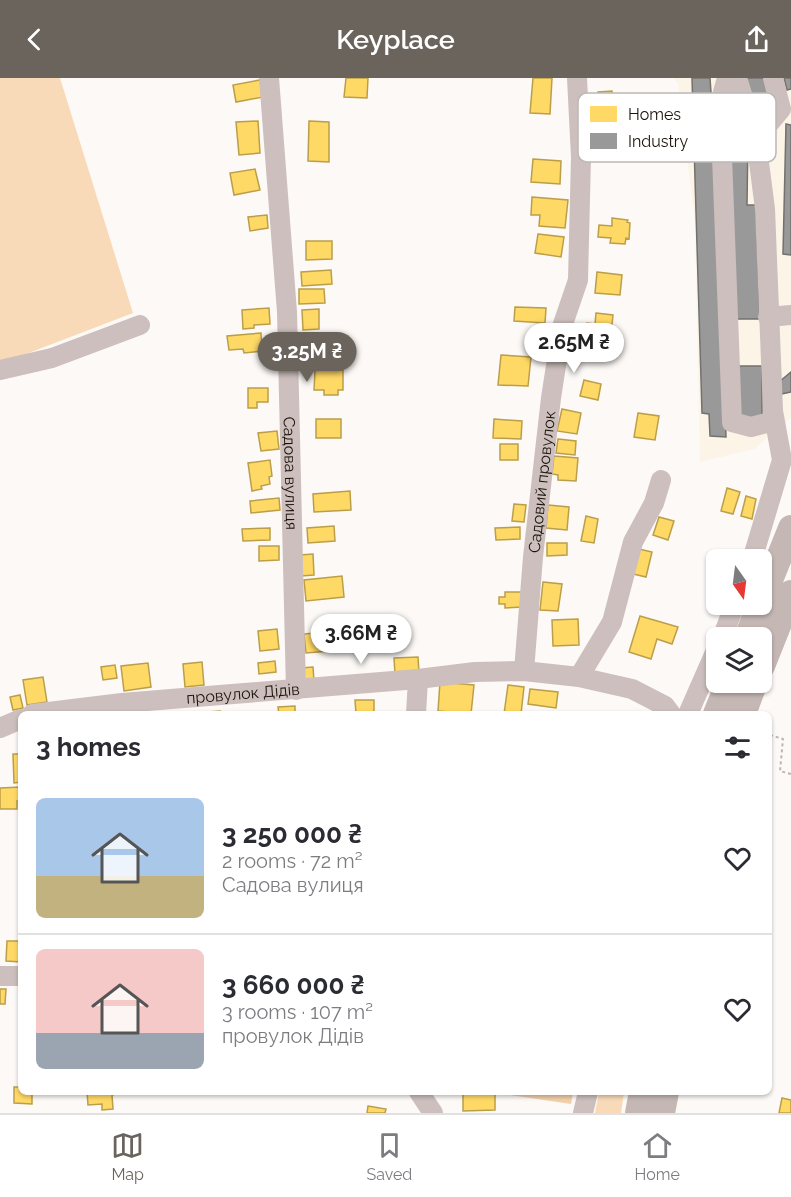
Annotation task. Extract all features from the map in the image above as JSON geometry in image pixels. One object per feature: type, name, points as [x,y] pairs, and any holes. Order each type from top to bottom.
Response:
[{"type":"main road","points":[[772,575],[791,528]]},
{"type":"main road","points":[[772,641],[791,593]]},
{"type":"main road","points":[[717,711],[725,693]]},
{"type":"main road","points":[[744,711],[751,693]]},
{"type":"main road","points":[[638,1113],[641,1095]]},
{"type":"main road","points":[[662,1113],[665,1095]]},
{"type":"street","name":"Садова вулиця","points":[[269,78],[286,312],[296,690]]},
{"type":"street","name":"Садовий провулок","points":[[577,78],[578,98]]},
{"type":"street","points":[[723,93],[727,78]]},
{"type":"street","points":[[737,78],[742,93]]},
{"type":"street","points":[[773,78],[786,108]]},
{"type":"street","name":"Садовий провулок","points":[[524,671],[533,557],[551,398],[562,327],[578,280],[581,162]]},
{"type":"street","points":[[722,162],[732,422],[751,427],[774,421]]},
{"type":"street","points":[[755,549],[782,460],[774,421],[765,209],[759,162]]},
{"type":"street","points":[[768,317],[791,315]]},
{"type":"street","points":[[0,370],[52,358],[140,325]]},
{"type":"street","points":[[579,677],[612,622],[633,542],[654,503],[661,480]]},
{"type":"street","name":"провулок Дідів","points":[[86,711],[475,672],[524,671],[579,677],[632,689],[665,706],[669,711]]},
{"type":"street","points":[[689,711],[706,673]]},
{"type":"street","points":[[416,711],[418,679]]},
{"type":"street","points":[[0,728],[18,719]]},
{"type":"street","points":[[0,976],[18,976]]},
{"type":"street","points":[[583,1113],[587,1095]]},
{"type":"path","points":[[772,736],[783,739],[780,771],[791,774]]},
{"type":"shaded area","points":[[0,78],[60,78],[133,313],[0,364]]},
{"type":"shaded area","points":[[673,78],[791,78],[791,418],[754,449],[700,462],[695,223],[688,162],[776,162],[776,93],[679,93],[678,83]]},
{"type":"shaded area","points":[[510,1095],[572,1095],[571,1104]]},
{"type":"shaded area","points":[[598,1095],[624,1095],[621,1113],[595,1113]]},
{"type":"building: Homes","points":[[346,78],[368,78],[367,98],[344,97]]},
{"type":"building: Homes","points":[[533,78],[552,78],[550,114],[530,113]]},
{"type":"building: Homes","points":[[260,80],[263,97],[236,102],[233,85]]},
{"type":"building: Homes","points":[[258,121],[260,153],[239,155],[236,122]]},
{"type":"building: Homes","points":[[309,121],[329,122],[329,162],[308,161]]},
{"type":"building: Homes","points":[[533,159],[561,161],[560,184],[531,182]]},
{"type":"building: Homes","points":[[255,169],[260,190],[234,195],[230,173]]},
{"type":"building: Homes","points":[[532,197],[568,200],[565,228],[539,226],[540,215],[531,215]]},
{"type":"building: Homes","points":[[267,215],[268,228],[250,231],[248,217]]},
{"type":"building: Homes","points":[[612,218],[628,220],[627,222],[630,223],[629,239],[626,238],[625,244],[610,243],[611,238],[598,237],[599,225],[612,226]]},
{"type":"building: Homes","points":[[538,234],[564,237],[561,257],[535,253]]},
{"type":"building: Homes","points":[[306,241],[332,241],[332,259],[306,260]]},
{"type":"building: Homes","points":[[331,270],[332,284],[302,286],[301,272]]},
{"type":"building: Homes","points":[[597,272],[622,275],[620,295],[595,293]]},
{"type":"building: Homes","points":[[299,289],[324,289],[325,303],[299,304]]},
{"type":"building: Homes","points":[[515,307],[546,308],[545,323],[514,321]]},
{"type":"building: Homes","points":[[269,308],[270,324],[254,325],[254,328],[243,329],[242,310]]},
{"type":"building: Homes","points":[[319,309],[319,329],[303,330],[302,310]]},
{"type":"building: Homes","points":[[596,313],[613,315],[610,343],[585,341],[587,323],[595,324]]},
{"type":"building: Homes","points":[[261,333],[262,351],[244,353],[243,349],[229,350],[227,336]]},
{"type":"building: Homes","points":[[327,345],[329,363],[305,365],[304,346]]},
{"type":"building: Homes","points":[[501,355],[531,357],[528,386],[498,385]]},
{"type":"building: Homes","points":[[315,370],[343,370],[343,390],[338,390],[338,395],[324,395],[324,390],[314,390]]},
{"type":"building: Homes","points":[[584,380],[601,384],[598,400],[580,396]]},
{"type":"building: Homes","points":[[248,388],[268,388],[268,402],[257,402],[257,408],[248,408]]},
{"type":"building: Homes","points":[[562,409],[581,413],[577,434],[557,431]]},
{"type":"building: Homes","points":[[638,413],[659,416],[655,440],[634,437]]},
{"type":"building: Homes","points":[[316,419],[341,419],[341,438],[316,438]]},
{"type":"building: Homes","points":[[494,419],[522,421],[521,439],[493,438]]},
{"type":"building: Homes","points":[[277,431],[279,449],[261,451],[258,433]]},
{"type":"building: Homes","points":[[558,439],[576,441],[575,455],[556,453]]},
{"type":"building: Homes","points":[[500,444],[518,444],[518,460],[500,460]]},
{"type":"building: Homes","points":[[554,456],[578,458],[576,481],[558,480],[558,475],[552,474]]},
{"type":"building: Homes","points":[[270,460],[272,476],[269,477],[270,484],[252,491],[248,463]]},
{"type":"building: Homes","points":[[727,488],[740,492],[733,514],[721,511]]},
{"type":"building: Homes","points":[[350,491],[351,510],[314,512],[313,494]]},
{"type":"building: Homes","points":[[746,496],[756,499],[752,519],[741,516]]},
{"type":"building: Homes","points":[[279,498],[280,510],[251,513],[250,501]]},
{"type":"building: Homes","points":[[514,504],[526,505],[524,522],[512,521]]},
{"type":"building: Homes","points":[[548,505],[569,507],[567,530],[546,528]]},
{"type":"building: Homes","points":[[586,516],[598,519],[594,543],[581,541]]},
{"type":"building: Homes","points":[[659,517],[674,521],[668,540],[653,535]]},
{"type":"building: Homes","points":[[334,526],[335,541],[308,543],[307,528]]},
{"type":"building: Homes","points":[[520,527],[520,539],[496,540],[495,528]]},
{"type":"building: Homes","points":[[270,528],[270,540],[243,541],[242,529]]},
{"type":"building: Homes","points":[[547,543],[567,543],[567,555],[547,556]]},
{"type":"building: Homes","points":[[259,546],[279,546],[279,560],[259,561]]},
{"type":"building: Homes","points":[[639,549],[652,552],[646,577],[633,574]]},
{"type":"building: Homes","points":[[313,554],[314,575],[301,576],[300,555]]},
{"type":"building: Homes","points":[[342,576],[344,597],[306,601],[304,580]]},
{"type":"building: Homes","points":[[543,582],[562,584],[558,611],[540,610]]},
{"type":"building: Homes","points":[[505,592],[522,592],[522,607],[505,608],[505,604],[499,604],[499,597],[505,597]]},
{"type":"building: Homes","points":[[640,616],[678,627],[672,644],[657,639],[651,659],[629,652]]},
{"type":"building: Homes","points":[[578,619],[579,645],[553,646],[552,620]]},
{"type":"building: Homes","points":[[277,629],[279,649],[260,651],[258,631]]},
{"type":"building: Homes","points":[[341,631],[342,642],[329,644],[330,651],[306,653],[304,634]]},
{"type":"building: Homes","points":[[418,657],[419,673],[395,674],[394,658]]},
{"type":"building: Homes","points":[[275,661],[276,672],[259,674],[258,663]]},
{"type":"building: Homes","points":[[202,662],[204,685],[185,687],[183,664]]},
{"type":"building: Homes","points":[[148,663],[151,687],[124,691],[121,666]]},
{"type":"building: Homes","points":[[115,665],[117,678],[103,680],[101,667]]},
{"type":"building: Homes","points":[[313,667],[314,681],[302,682],[301,668]]},
{"type":"building: Homes","points":[[43,677],[47,702],[27,705],[23,680]]},
{"type":"building: Homes","points":[[440,682],[474,685],[471,711],[438,711]]},
{"type":"building: Homes","points":[[508,685],[524,687],[521,711],[504,711]]},
{"type":"building: Homes","points":[[530,689],[558,692],[556,708],[528,704]]},
{"type":"building: Homes","points":[[20,695],[23,708],[13,710],[10,697]]},
{"type":"building: Homes","points":[[355,700],[374,700],[374,711],[356,711]]},
{"type":"building: Homes","points":[[295,706],[295,711],[279,711],[278,707]]},
{"type":"building: Homes","points":[[13,754],[18,754],[18,782],[14,783]]},
{"type":"building: Homes","points":[[18,787],[17,809],[0,809],[0,788]]},
{"type":"building: Homes","points":[[7,941],[18,941],[18,962],[6,961]]},
{"type":"building: Homes","points":[[0,989],[6,989],[5,1004],[0,1004]]},
{"type":"building: Homes","points":[[14,1087],[18,1087],[18,1095],[32,1095],[32,1104],[14,1103]]},
{"type":"building: Homes","points":[[87,1095],[112,1095],[113,1109],[102,1110],[102,1104],[88,1105]]},
{"type":"building: Homes","points":[[463,1095],[495,1095],[495,1110],[463,1111]]},
{"type":"building: Homes","points":[[782,1098],[791,1100],[791,1113],[779,1113]]},
{"type":"building: Homes","points":[[368,1106],[386,1109],[385,1113],[367,1113]]},
{"type":"building: Industry","points":[[692,78],[710,78],[711,93],[692,93]]},
{"type":"building: Industry","points":[[746,78],[765,78],[769,93],[750,93]]},
{"type":"building: Industry","points":[[784,78],[791,78],[791,89],[787,90]]},
{"type":"building: Industry","points":[[786,124],[791,125],[791,255],[783,254]]},
{"type":"building: Industry","points":[[695,162],[716,162],[726,437],[710,436],[709,414],[702,413]]},
{"type":"building: Industry","points":[[727,162],[748,162],[747,205],[756,205],[760,319],[733,319]]},
{"type":"building: Industry","points":[[738,366],[762,366],[762,419],[738,418]]},
{"type":"building: Industry","points":[[791,372],[791,392],[781,394],[779,382]]}]
